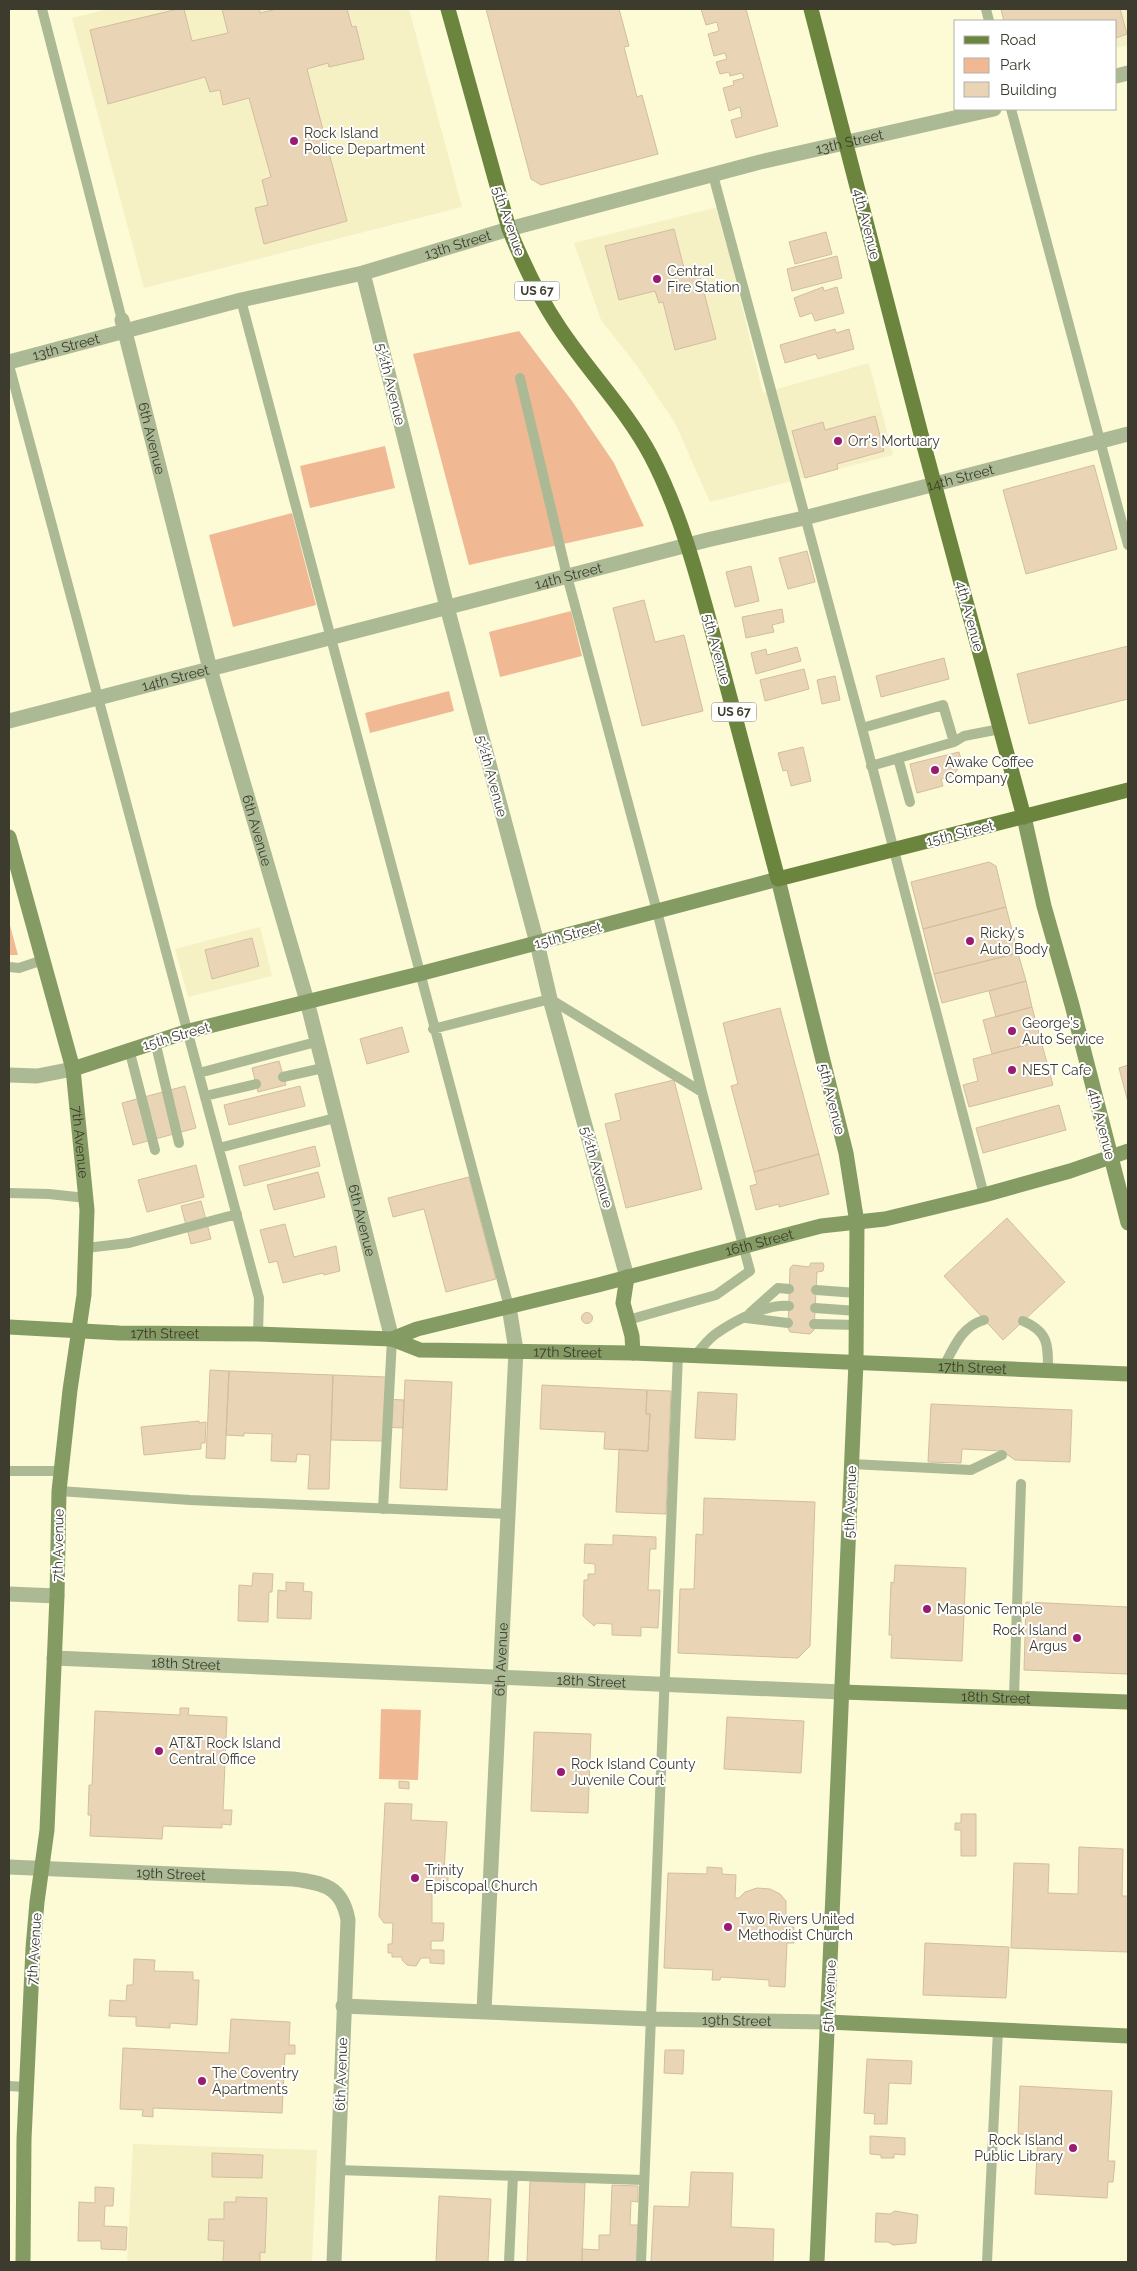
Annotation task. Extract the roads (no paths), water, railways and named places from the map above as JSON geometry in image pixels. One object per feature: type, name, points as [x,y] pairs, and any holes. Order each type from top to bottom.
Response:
[{"type":"main road","name":"5th Avenue","points":[[448,9],[509,229],[538,293],[558,326],[626,416],[650,456],[669,496],[700,586],[778,879]]},
{"type":"main road","name":"4th Avenue","points":[[811,9],[1024,817]]},
{"type":"main road","name":"15th Street","points":[[778,879],[1128,790]]},
{"type":"street","name":"13th Street","points":[[9,364],[124,326],[363,273],[509,229],[760,162],[990,110]]},
{"type":"street","name":"5½th Avenue","points":[[363,273],[447,607],[537,943],[550,999],[628,1277]]},
{"type":"street","name":"6th Avenue","points":[[124,326],[210,668],[306,1001],[392,1339]]},
{"type":"street","name":"14th Street","points":[[9,721],[687,545],[804,518],[1128,434]]},
{"type":"street","name":"4th Avenue","points":[[1024,817],[1044,906],[1072,1005],[1128,1223]]},
{"type":"street","name":"7th Avenue","points":[[9,837],[73,1068],[86,1198],[86,1248],[80,1332],[70,1390],[59,1491],[57,1596],[47,1830],[33,1948],[26,2087],[23,2262]]},
{"type":"street","name":"15th Street","points":[[9,1075],[37,1076],[73,1068],[188,1031],[419,974],[778,879]]},
{"type":"street","name":"5th Avenue","points":[[778,879],[846,1152],[857,1223],[856,1362],[817,2262]]},
{"type":"street","name":"16th Street","points":[[392,1339],[417,1329],[628,1277],[821,1226],[886,1218],[984,1195],[1070,1171],[1128,1151]]},
{"type":"street","points":[[628,1277],[623,1303],[632,1336],[633,1352]]},
{"type":"street","name":"6th Avenue","points":[[484,2011],[516,1350],[508,1307]]},
{"type":"street","name":"17th Street","points":[[9,1326],[80,1332],[258,1334],[392,1339],[420,1350],[633,1352],[1128,1374]]},
{"type":"street","points":[[9,1594],[57,1596]]},
{"type":"street","name":"18th Street","points":[[54,1658],[666,1685],[1128,1702]]},
{"type":"street","name":"19th Street","points":[[9,1867],[293,1879],[313,1882],[333,1890]]},
{"type":"street","name":"6th Avenue","points":[[333,1890],[341,1897],[348,1920],[334,2262]]},
{"type":"street","name":"19th Street","points":[[344,2006],[650,2019],[828,2022],[1128,2036]]},
{"type":"lane","points":[[42,9],[124,326]]},
{"type":"lane","points":[[1011,110],[1102,442],[1128,545]]},
{"type":"lane","points":[[713,175],[862,728],[984,1195]]},
{"type":"lane","points":[[241,300],[329,638],[508,1307]]},
{"type":"lane","points":[[9,364],[96,698],[260,1298],[258,1334]]},
{"type":"lane","points":[[520,378],[567,576],[657,911],[702,1092],[750,1271],[716,1295],[628,1320]]},
{"type":"lane","points":[[862,728],[943,705],[954,742]]},
{"type":"lane","points":[[871,766],[954,742],[964,736],[1000,729]]},
{"type":"lane","points":[[898,758],[910,802]]},
{"type":"lane","points":[[9,967],[18,968],[43,960]]},
{"type":"lane","points":[[433,1029],[550,999],[702,1092]]},
{"type":"lane","points":[[155,1042],[179,1143]]},
{"type":"lane","points":[[199,1073],[316,1042]]},
{"type":"lane","points":[[130,1049],[155,1150]]},
{"type":"lane","points":[[283,1077],[322,1068]]},
{"type":"lane","points":[[205,1096],[256,1084]]},
{"type":"lane","points":[[219,1148],[335,1118]]},
{"type":"lane","points":[[9,1193],[49,1194],[86,1198]]},
{"type":"lane","points":[[86,1248],[129,1243],[237,1214]]},
{"type":"lane","points":[[744,1318],[778,1288],[790,1289]]},
{"type":"lane","points":[[816,1290],[857,1293]]},
{"type":"lane","points":[[695,1355],[715,1334],[744,1318],[778,1305],[788,1306]]},
{"type":"lane","points":[[815,1308],[857,1318]]},
{"type":"lane","points":[[744,1318],[788,1323]]},
{"type":"lane","points":[[814,1324],[857,1318]]},
{"type":"lane","points":[[944,1366],[957,1341],[968,1326],[984,1320]]},
{"type":"lane","points":[[1023,1321],[1041,1332],[1048,1344],[1048,1370]]},
{"type":"lane","points":[[383,1509],[392,1339]]},
{"type":"lane","points":[[641,2262],[678,1354]]},
{"type":"lane","points":[[851,1464],[971,1470],[1002,1455]]},
{"type":"lane","points":[[9,1471],[61,1471]]},
{"type":"lane","points":[[1014,1697],[1021,1484]]},
{"type":"lane","points":[[59,1491],[190,1500],[508,1514]]},
{"type":"lane","points":[[987,2262],[998,2030]]},
{"type":"lane","points":[[9,2086],[26,2087]]},
{"type":"lane","points":[[338,2170],[643,2180]]},
{"type":"lane","points":[[509,2262],[513,2176]]},
{"type":"place","name":"Rock Island Police Department","points":[[294,141]]},
{"type":"place","name":"Central Fire Station","points":[[657,279]]},
{"type":"place","name":"Orr's Mortuary","points":[[838,441]]},
{"type":"place","name":"Awake Coffee Company","points":[[935,770]]},
{"type":"place","name":"Ricky's Auto Body","points":[[970,941]]},
{"type":"place","name":"George's Auto Service","points":[[1012,1031]]},
{"type":"place","name":"NEST Cafe","points":[[1012,1070]]},
{"type":"place","name":"Masonic Temple","points":[[927,1609]]},
{"type":"place","name":"Rock Island Argus","points":[[1077,1638]]},
{"type":"place","name":"AT&T Rock Island Central Office","points":[[159,1751]]},
{"type":"place","name":"Rock Island County Juvenile Court","points":[[561,1772]]},
{"type":"place","name":"Trinity Episcopal Church","points":[[415,1878]]},
{"type":"place","name":"Two Rivers United Methodist Church","points":[[728,1927]]},
{"type":"place","name":"The Coventry Apartments","points":[[202,2081]]},
{"type":"place","name":"Rock Island Public Library","points":[[1073,2148]]}]
